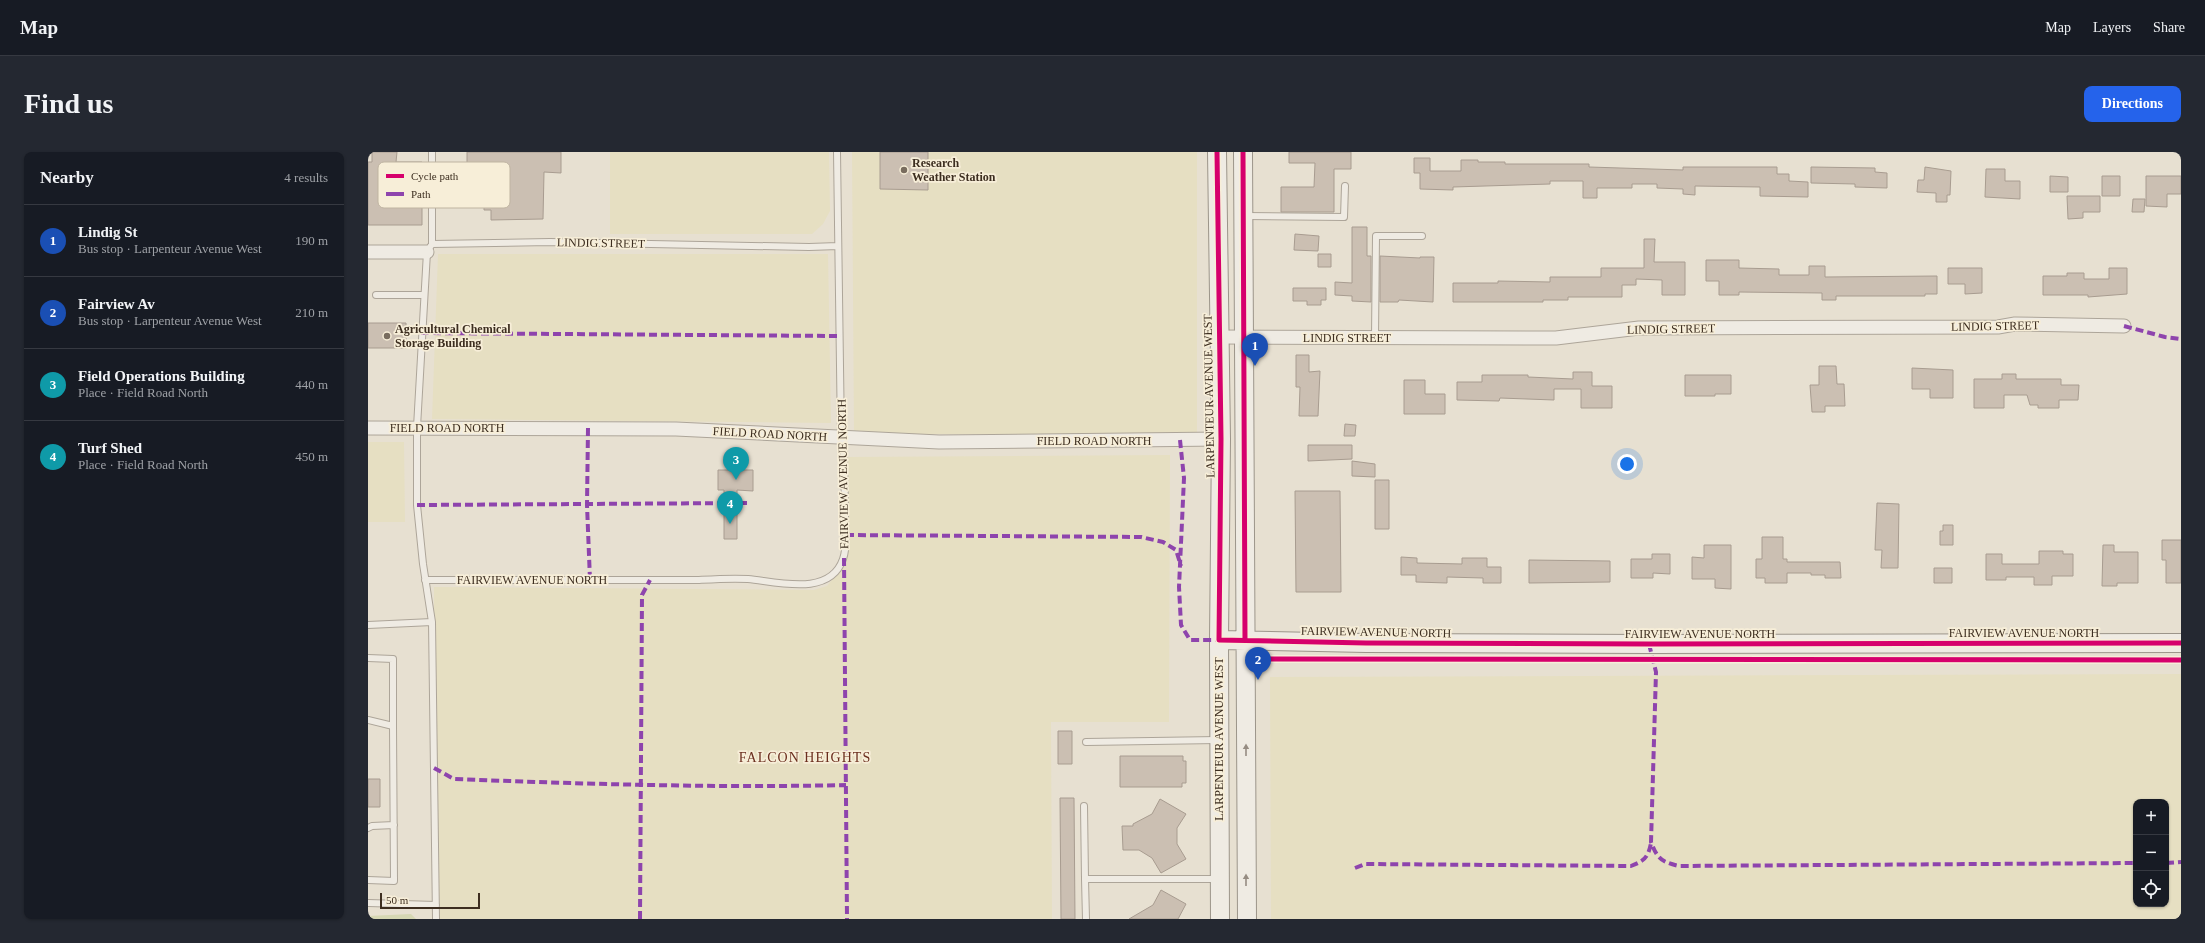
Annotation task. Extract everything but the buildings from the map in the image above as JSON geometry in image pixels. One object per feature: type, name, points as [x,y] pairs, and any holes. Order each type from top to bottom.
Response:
[{"type":"main road","name":"LARPENTEUR AVENUE WEST","points":[[1217,152],[1218,338],[1221,439],[1219,640],[1220,919]]},
{"type":"main road","points":[[1243,152],[1247,919]]},
{"type":"main road","name":"FAIRVIEW AVENUE NORTH","points":[[1219,640],[1245,639],[1366,643],[1634,644],[2181,643]]},
{"type":"street","name":"LINDIG STREET","points":[[368,252],[429,248]]},
{"type":"street","name":"LINDIG STREET","points":[[1218,338],[1556,338],[1639,328],[1990,327],[2015,324],[2124,326]]},
{"type":"street","name":"FIELD ROAD NORTH","points":[[368,428],[668,429],[939,442],[1221,439]]},
{"type":"lane","points":[[432,152],[432,162]]},
{"type":"lane","name":"FAIRVIEW AVENUE NORTH","points":[[425,580],[699,580],[727,578],[798,584],[818,582],[829,578],[838,569],[844,558],[846,535],[844,465],[841,437],[837,152]]},
{"type":"lane","points":[[1243,216],[1344,217],[1345,186]]},
{"type":"lane","points":[[430,208],[417,427],[417,505],[425,580],[432,622],[436,919]]},
{"type":"lane","points":[[1375,338],[1376,236],[1422,236]]},
{"type":"lane","name":"LINDIG STREET","points":[[429,248],[550,242],[810,247],[838,246]]},
{"type":"lane","points":[[376,295],[424,295]]},
{"type":"lane","points":[[368,625],[432,622]]},
{"type":"lane","points":[[368,658],[393,658],[394,881],[368,880]]},
{"type":"lane","points":[[368,720],[393,726]]},
{"type":"lane","points":[[1086,742],[1219,740]]},
{"type":"lane","points":[[1084,806],[1086,919]]},
{"type":"lane","points":[[368,828],[372,826],[394,825]]},
{"type":"lane","points":[[1085,879],[1220,879]]},
{"type":"lane","points":[[368,903],[436,906]]},
{"type":"shaded area","points":[[610,152],[829,152],[830,211],[823,224],[812,234],[610,234]]},
{"type":"shaded area","points":[[852,152],[1197,152],[1197,434],[854,434]]},
{"type":"shaded area","points":[[438,254],[828,254],[831,423],[432,419]]},
{"type":"shaded area","points":[[368,442],[404,442],[405,522],[368,522]]},
{"type":"shaded area","points":[[1170,455],[1169,722],[1051,722],[1052,919],[434,919],[434,587],[814,590],[827,586],[839,571],[846,557],[846,457]]},
{"type":"shaded area","points":[[2181,674],[2181,919],[1271,919],[1270,677]]},
{"type":"green space","points":[[411,914],[416,919],[368,919],[368,916]]},
{"type":"marked path","points":[[2124,326],[2165,337],[2181,339]]},
{"type":"marked path","points":[[421,333],[841,336]]},
{"type":"marked path","points":[[588,428],[587,505],[590,580]]},
{"type":"marked path","points":[[1180,440],[1184,478],[1179,587],[1181,625],[1190,640],[1219,640]]},
{"type":"marked path","points":[[417,505],[747,503]]},
{"type":"marked path","points":[[846,535],[1141,537],[1163,542],[1176,550],[1181,566]]},
{"type":"marked path","points":[[844,558],[847,919]]},
{"type":"marked path","points":[[640,919],[642,595],[650,580]]},
{"type":"marked path","points":[[1649,644],[1656,672],[1651,842],[1658,856],[1668,863],[1679,866],[2133,863]]},
{"type":"marked path","points":[[434,768],[454,779],[650,785],[846,785]]},
{"type":"marked path","points":[[1355,868],[1365,864],[1631,866],[1647,856],[1651,843]]},
{"type":"marked path","points":[[2169,863],[2181,862]]},
{"type":"cycle path","points":[[1217,152],[1221,439],[1219,640],[1366,643],[1649,644],[2181,643]]},
{"type":"cycle path","points":[[1243,152],[1245,639]]},
{"type":"cycle path","points":[[1265,659],[2181,660]]},
{"type":"place","name":"Research Weather Station","points":[[904,170]]},
{"type":"place","name":"Agricultural Chemical Storage Building","points":[[387,336]]},
{"type":"place","name":"Lindig St","points":[[1255,366]]},
{"type":"place","name":"Field Operations Building","points":[[736,480]]},
{"type":"place","name":"Turf Shed","points":[[730,524]]},
{"type":"place","name":"Fairview Av","points":[[1258,680]]},
{"type":"district","name":"FALCON HEIGHTS","points":[[805,757]]}]
